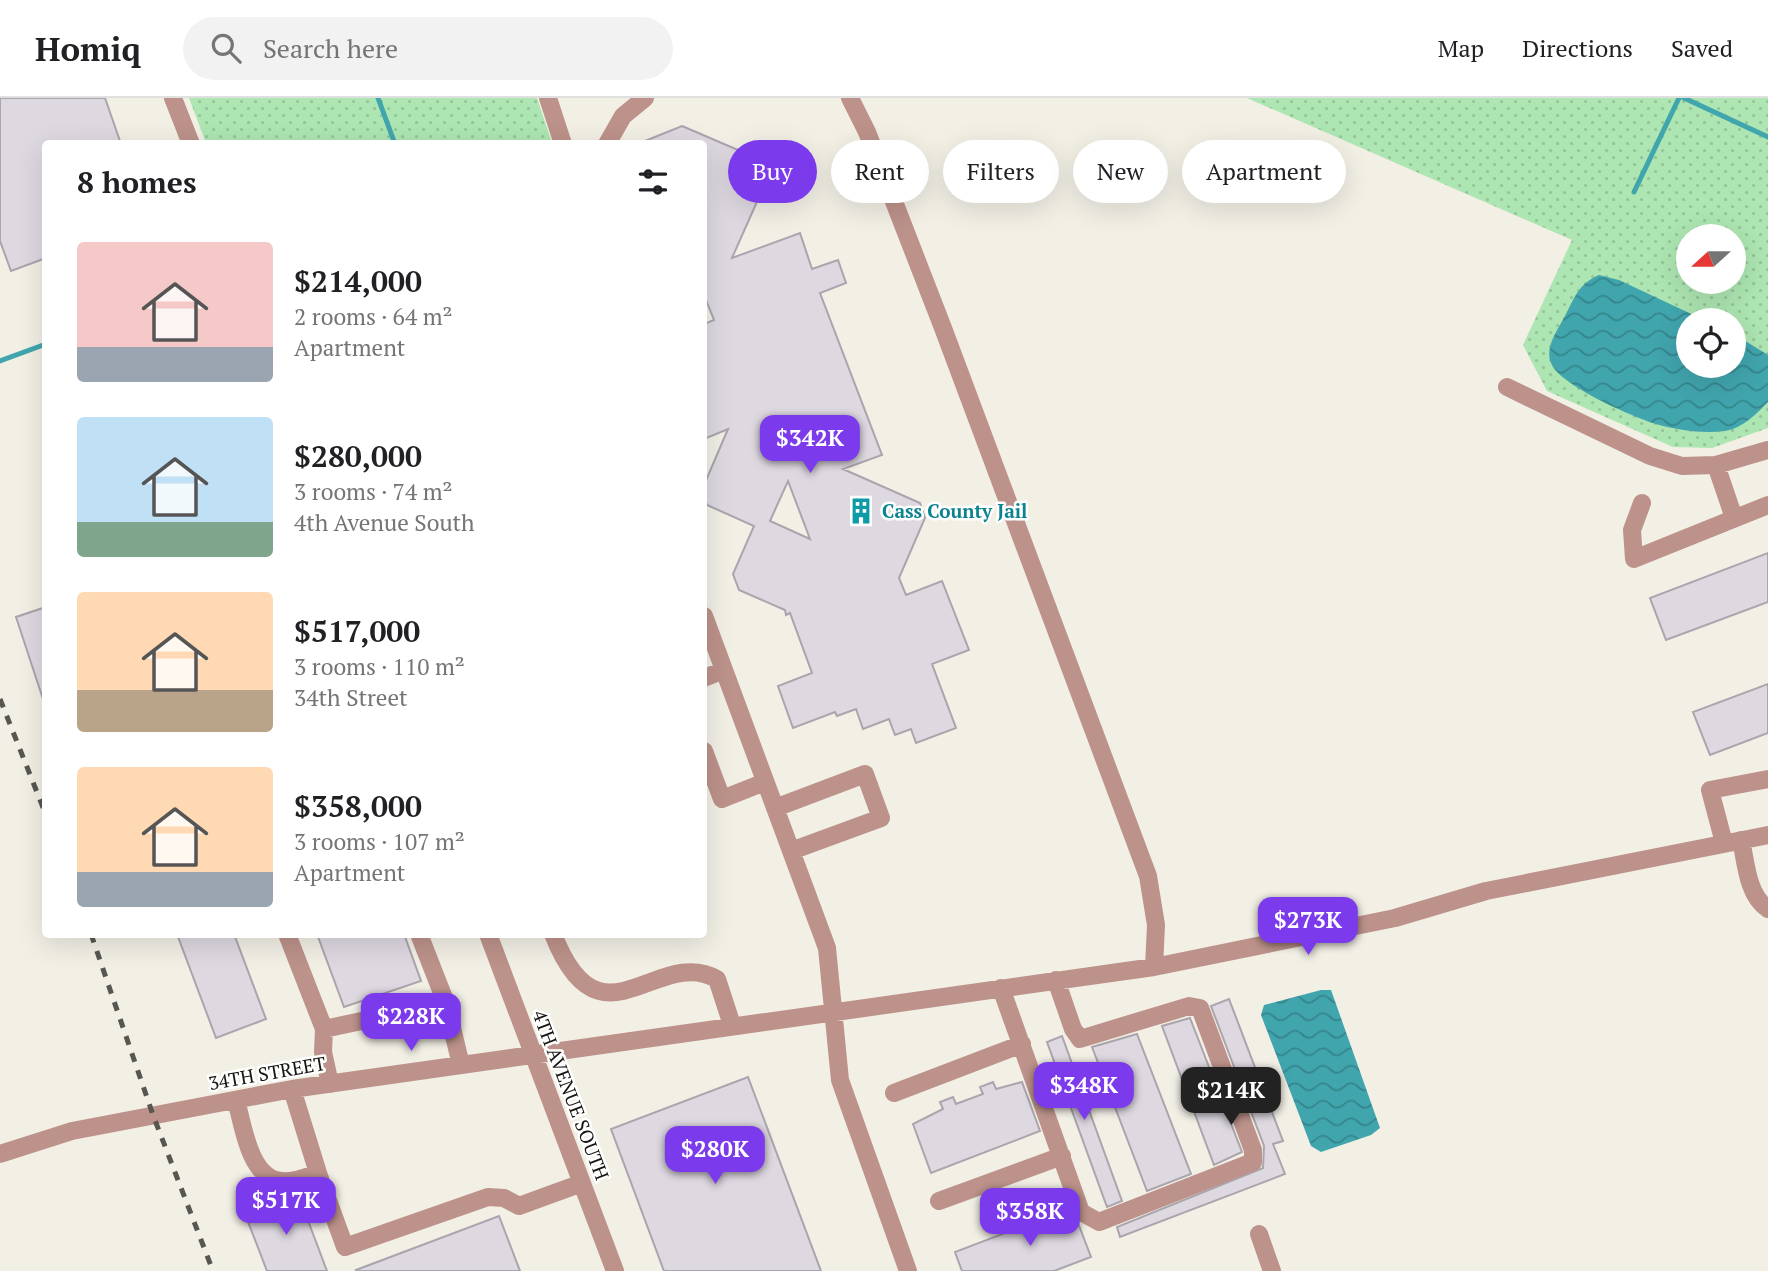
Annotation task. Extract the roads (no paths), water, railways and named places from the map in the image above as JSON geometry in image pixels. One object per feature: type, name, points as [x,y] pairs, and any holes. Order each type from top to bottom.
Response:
[{"type":"street","points":[[173,98],[189,140]]},
{"type":"street","points":[[548,98],[562,140]]},
{"type":"street","points":[[609,140],[623,116],[645,98]]},
{"type":"street","points":[[850,98],[867,132],[943,328],[1147,876],[1156,925],[1154,967]]},
{"type":"street","points":[[1507,387],[1650,456],[1682,466],[1716,465],[1768,450]]},
{"type":"street","points":[[1716,465],[1734,518]]},
{"type":"street","points":[[1642,503],[1632,530],[1634,559],[1768,505]]},
{"type":"street","points":[[707,624],[827,948],[836,1011],[840,1080],[908,1271]]},
{"type":"street","points":[[707,677],[724,670]]},
{"type":"street","points":[[707,759],[722,799],[765,782]]},
{"type":"street","points":[[775,808],[865,775],[881,818],[791,851]]},
{"type":"street","points":[[1768,779],[1710,790],[1755,894],[1768,909]]},
{"type":"street","name":"34TH STREET","points":[[0,1154],[72,1131],[292,1089],[1154,967],[1395,918],[1486,891],[1768,835]]},
{"type":"street","points":[[289,938],[324,1029],[323,1052],[330,1084]]},
{"type":"street","points":[[421,938],[446,1003],[461,1065]]},
{"type":"street","name":"4TH AVENUE SOUTH","points":[[490,938],[615,1271]]},
{"type":"street","points":[[554,938],[564,964],[579,982],[601,992],[643,987],[687,970],[704,971],[717,979],[732,1025]]},
{"type":"street","points":[[1001,988],[1081,1212],[1099,1222],[1253,1162],[1253,1150],[1200,1008],[1189,1006],[1080,1039],[1073,1030],[1056,980]]},
{"type":"street","points":[[324,1029],[446,1003]]},
{"type":"street","points":[[894,1093],[1022,1044]]},
{"type":"street","points":[[292,1089],[317,1173],[345,1247],[488,1197],[504,1198],[519,1206],[582,1183]]},
{"type":"street","points":[[236,1100],[256,1162],[268,1178],[281,1182],[317,1173]]},
{"type":"street","points":[[939,1201],[1062,1156]]},
{"type":"street","points":[[1258,1234],[1272,1271]]},
{"type":"water","points":[[1599,275],[1619,280],[1678,308],[1676,308],[1676,378],[1746,378],[1746,341],[1768,355],[1768,402],[1738,427],[1717,432],[1690,431],[1656,424],[1631,415],[1568,381],[1551,363],[1549,351],[1556,331],[1587,282]]},
{"type":"water","points":[[1321,990],[1331,990],[1380,1128],[1371,1135],[1321,1152],[1311,1146],[1261,1015],[1264,1005]]},
{"type":"waterway","points":[[378,98],[394,140]]},
{"type":"waterway","points":[[1634,192],[1679,98]]},
{"type":"waterway","points":[[1684,98],[1768,137]]},
{"type":"waterway","points":[[0,361],[42,345]]},
{"type":"railway","points":[[0,699],[42,805]]},
{"type":"railway","points":[[92,938],[153,1115],[213,1271]]},
{"type":"place","name":"Cass County Jail","points":[[861,511]]}]
